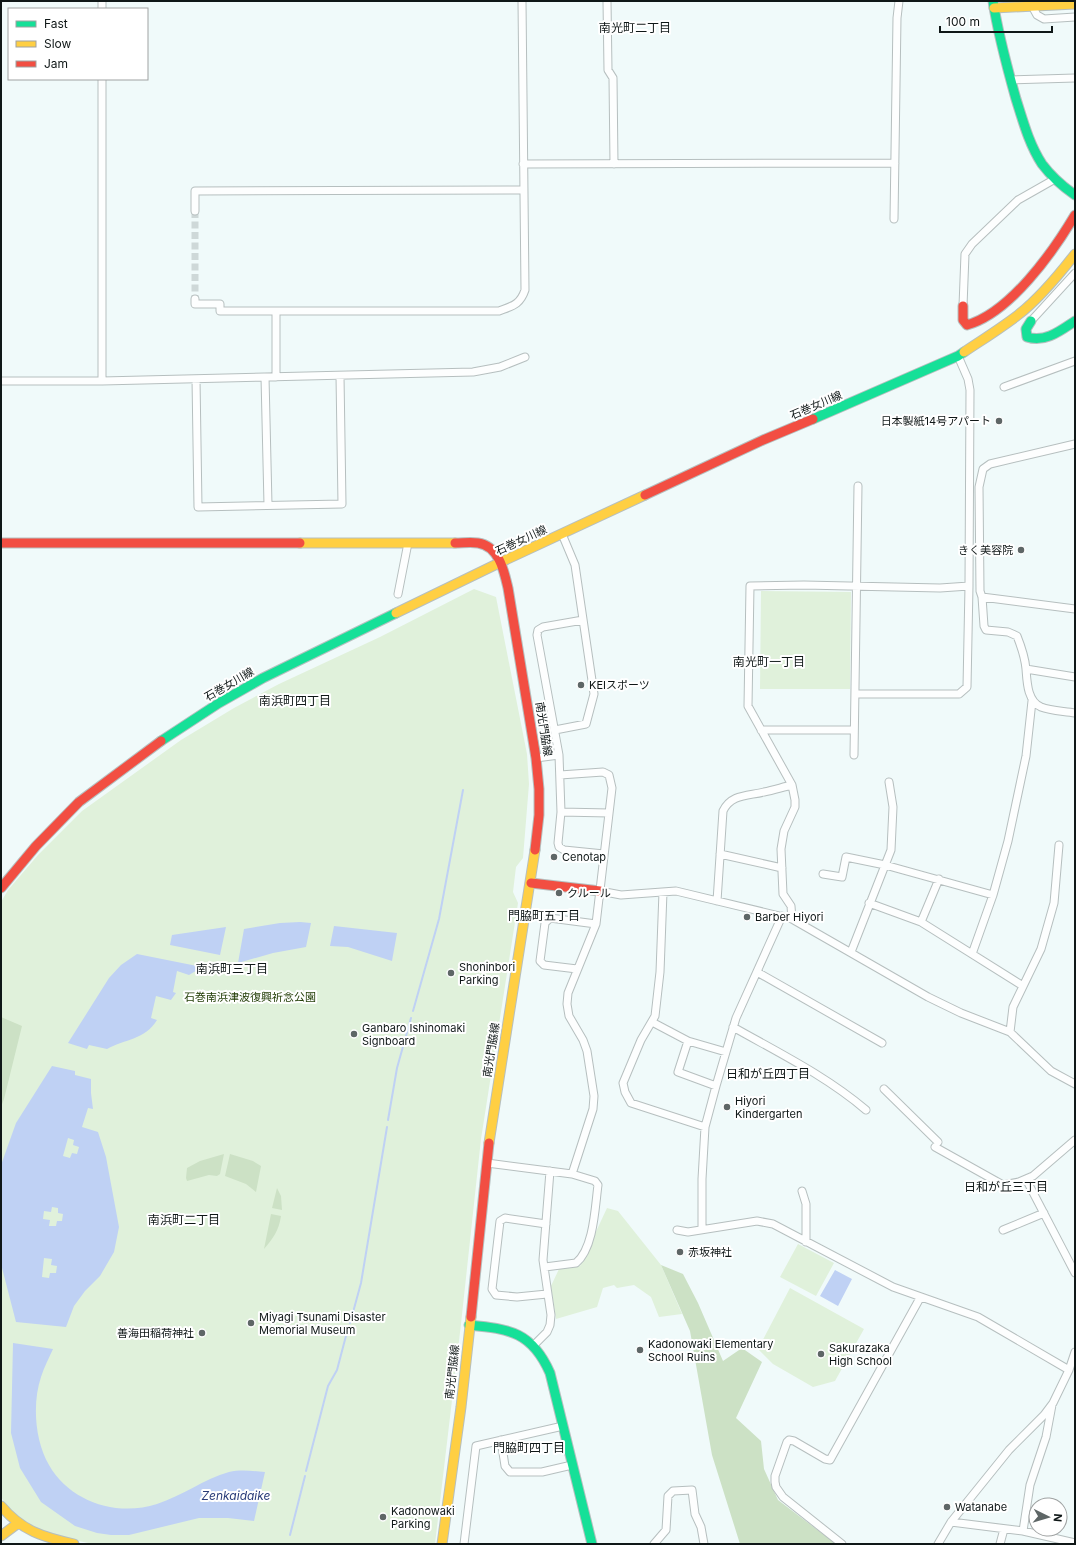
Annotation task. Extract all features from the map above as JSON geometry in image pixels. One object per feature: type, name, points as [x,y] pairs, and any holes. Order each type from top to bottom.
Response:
[{"type":"street","points":[[195,299],[195,304],[220,304],[220,311],[499,311],[514,306],[522,300],[525,290],[522,1]]},
{"type":"street","points":[[607,1],[608,70],[614,78],[614,164]]},
{"type":"street","points":[[894,219],[897,25],[899,1]]},
{"type":"street","points":[[1075,4],[1030,4],[1014,7],[993,4],[1011,80],[1032,145],[1039,159],[1055,179],[1075,195]]},
{"type":"street","points":[[1030,4],[1037,15],[1044,19],[1075,17]]},
{"type":"street","points":[[1011,80],[1075,78]]},
{"type":"street","points":[[102,80],[102,381]]},
{"type":"street","points":[[523,164],[896,163]]},
{"type":"street","points":[[1055,179],[1018,200],[972,244],[965,254],[963,320],[967,326],[975,324],[993,312],[1030,277],[1045,260],[1075,215]]},
{"type":"street","points":[[195,211],[195,191],[523,190]]},
{"type":"street","name":"石巻女川線","points":[[1,888],[36,846],[80,802],[150,748],[219,703],[263,678],[501,562],[763,440],[958,356],[1018,315],[1058,276],[1075,254]]},
{"type":"street","points":[[1075,273],[1030,321],[1026,326],[1025,331],[1027,337],[1037,340],[1051,336],[1075,321]]},
{"type":"street","points":[[276,311],[276,377]]},
{"type":"street","points":[[1,381],[265,378],[473,372],[500,367],[525,356]]},
{"type":"street","points":[[855,694],[959,694],[967,687],[970,390],[968,379],[958,356]]},
{"type":"street","points":[[1004,387],[1075,361]]},
{"type":"street","points":[[196,379],[198,507],[342,504],[340,376]]},
{"type":"street","points":[[265,378],[268,505]]},
{"type":"street","points":[[972,954],[993,895],[1008,842],[1026,756],[1032,701],[1026,676],[1022,648],[1017,636],[1008,632],[986,630],[984,626],[982,597],[980,591],[979,486],[983,469],[990,464],[1075,444]]},
{"type":"street","points":[[854,755],[858,486]]},
{"type":"street","points":[[970,486],[979,486]]},
{"type":"street","points":[[555,730],[586,724],[594,694],[575,565],[562,534]]},
{"type":"street","points":[[1,543],[479,543],[492,548],[501,562]]},
{"type":"street","points":[[398,594],[408,543]]},
{"type":"street","name":"南光門脇線","points":[[442,1544],[461,1407],[487,1163],[504,1041],[531,883],[539,815],[539,789],[536,758],[508,588],[501,562]]},
{"type":"street","points":[[792,919],[791,906],[784,894],[780,849],[784,831],[795,807],[795,800],[792,785],[748,706],[750,586],[940,588],[969,586]]},
{"type":"street","points":[[982,597],[1075,609]]},
{"type":"street","points":[[584,620],[543,627],[538,630],[537,635],[559,755],[561,812],[558,843],[560,848],[564,850],[604,854]]},
{"type":"street","points":[[1026,669],[1075,677]]},
{"type":"street","points":[[1032,701],[1040,707],[1075,713]]},
{"type":"street","points":[[761,730],[854,730]]},
{"type":"street","points":[[536,758],[559,755]]},
{"type":"street","points":[[560,775],[603,772],[609,775],[612,788],[596,924],[568,992],[567,1004],[569,1016],[583,1040],[587,1051],[594,1096],[593,1109],[572,1174]]},
{"type":"street","points":[[850,952],[891,850],[893,807],[889,782]]},
{"type":"street","points":[[717,901],[723,811],[726,804],[741,796],[792,785]]},
{"type":"street","points":[[561,812],[609,813]]},
{"type":"street","points":[[1010,1032],[1013,1007],[1041,949],[1054,903],[1060,845]]},
{"type":"street","points":[[720,854],[782,868]]},
{"type":"street","points":[[823,874],[842,877],[846,857],[885,865],[993,895]]},
{"type":"street","points":[[921,922],[938,879]]},
{"type":"street","points":[[531,883],[621,895],[676,891],[684,892],[792,919],[902,982],[961,1013],[1010,1032],[1051,1071],[1075,1084]]},
{"type":"street","points":[[663,892],[660,972],[655,1016],[641,1040],[623,1083],[627,1099],[631,1103],[705,1127]]},
{"type":"street","points":[[870,903],[921,922],[1023,986]]},
{"type":"street","points":[[702,1229],[702,1179],[705,1127],[733,1028],[782,916]]},
{"type":"street","points":[[577,969],[544,965],[540,961],[545,923],[550,918],[596,924]]},
{"type":"street","points":[[757,972],[882,1043]]},
{"type":"street","points":[[652,1022],[688,1041],[726,1052]]},
{"type":"street","points":[[733,1028],[846,1093],[866,1110]]},
{"type":"street","points":[[688,1041],[678,1072],[716,1086]]},
{"type":"street","points":[[884,1089],[937,1145],[1003,1185],[1019,1182],[1033,1176],[1075,1140]]},
{"type":"street","points":[[487,1163],[572,1174],[595,1181],[598,1185],[591,1235],[580,1260],[576,1263],[545,1267]]},
{"type":"street","points":[[534,1345],[547,1332],[550,1325],[551,1315],[543,1260],[550,1171]]},
{"type":"street","points":[[1026,1179],[1075,1273]]},
{"type":"street","points":[[802,1191],[806,1204],[806,1242]]},
{"type":"street","points":[[1003,1230],[1044,1213]]},
{"type":"street","points":[[546,1224],[505,1218],[500,1221],[492,1289],[496,1295],[517,1297],[547,1294]]},
{"type":"street","points":[[677,1230],[688,1232],[757,1221],[773,1224],[892,1287],[978,1317],[1069,1370]]},
{"type":"street","points":[[842,1544],[784,1497],[776,1487],[775,1476],[789,1440],[794,1441],[825,1459],[830,1460],[920,1298]]},
{"type":"street","points":[[469,1325],[504,1329],[524,1336],[534,1345],[548,1366],[592,1544]]},
{"type":"street","points":[[938,1544],[951,1522],[1009,1450],[1044,1415],[1069,1370],[1075,1352]]},
{"type":"street","points":[[1023,1531],[1030,1485],[1046,1437],[1052,1403]]},
{"type":"street","points":[[464,1544],[476,1446],[563,1426]]},
{"type":"street","points":[[501,1440],[505,1466],[510,1472],[542,1472],[572,1465]]},
{"type":"street","points":[[654,1544],[666,1530],[668,1496],[673,1491],[692,1490],[695,1514],[701,1527],[704,1544]]},
{"type":"street","points":[[1,1506],[17,1524],[29,1531],[74,1544]]},
{"type":"street","points":[[951,1522],[1023,1531],[1075,1543]]},
{"type":"street","points":[[1,1536],[17,1524]]},
{"type":"street","points":[[1000,1544],[1004,1529]]},
{"type":"green space","name":"石巻南浜津波復興祈念公園","points":[[474,589],[496,597],[527,754],[529,784],[523,858],[516,867],[513,892],[518,903],[481,1139],[435,1544],[93,1544],[54,1536],[37,1529],[12,1514],[1,1497],[1,902],[8,890],[38,855],[82,811],[181,740],[234,708],[279,684],[380,637]]},
{"type":"green space","points":[[761,591],[851,592],[850,689],[760,689]]},
{"type":"green space","points":[[1,1017],[22,1026],[1,1107]]},
{"type":"green space","points":[[224,1154],[220,1174],[217,1176],[209,1175],[187,1181],[187,1168],[200,1161]]},
{"type":"green space","points":[[230,1154],[253,1161],[261,1166],[256,1192],[246,1184],[225,1176]]},
{"type":"green space","points":[[277,1188],[281,1196],[282,1210],[272,1208]]},
{"type":"green space","points":[[607,1208],[618,1211],[661,1265],[682,1314],[659,1317],[651,1297],[634,1285],[617,1288],[614,1285],[603,1288],[597,1307],[556,1319],[551,1286],[559,1269],[580,1266]]},
{"type":"green space","points":[[271,1214],[281,1216],[279,1226],[270,1242],[264,1249]]},
{"type":"green space","points":[[798,1244],[834,1263],[816,1296],[780,1277]]},
{"type":"green space","points":[[661,1265],[683,1274],[698,1303],[723,1361],[742,1348],[762,1362],[736,1418],[761,1441],[764,1469],[778,1500],[836,1544],[740,1544],[712,1455],[690,1331]]},
{"type":"green space","points":[[790,1288],[864,1329],[835,1381],[813,1387],[773,1364],[758,1349]]},
{"type":"water","points":[[280,923],[311,923],[306,947],[273,953],[238,963],[244,929]]},
{"type":"water","points":[[334,926],[397,933],[392,961],[348,947],[330,946]]},
{"type":"water","points":[[226,927],[220,955],[170,945],[172,935]]},
{"type":"water","points":[[137,954],[207,968],[199,969],[189,975],[177,971],[173,992],[176,993],[171,1000],[156,996],[151,1018],[157,1020],[147,1032],[107,1049],[89,1045],[87,1049],[68,1043],[109,978],[121,965]]},
{"type":"water","points":[[52,1066],[75,1071],[75,1075],[91,1079],[93,1109],[88,1108],[82,1127],[98,1132],[106,1157],[119,1227],[114,1252],[100,1276],[85,1291],[74,1306],[66,1327],[16,1322],[1,1264],[1,1165],[16,1123]],"holes":[[[68,1138],[74,1140],[73,1145],[79,1147],[77,1154],[72,1153],[70,1158],[63,1156]],[[52,1207],[58,1208],[58,1213],[63,1214],[62,1221],[57,1221],[56,1226],[49,1226],[50,1220],[43,1219],[44,1211],[51,1212]],[[44,1258],[52,1259],[51,1265],[57,1266],[56,1273],[50,1273],[49,1278],[42,1277]]]},
{"type":"water","points":[[835,1270],[852,1279],[838,1306],[820,1296]]},
{"type":"water","name":"Zenkaidaike","points":[[13,1343],[53,1349],[38,1388],[36,1399],[36,1422],[44,1455],[58,1478],[69,1489],[96,1503],[111,1507],[126,1509],[142,1508],[166,1501],[229,1472],[242,1470],[265,1472],[254,1521],[228,1518],[199,1518],[129,1535],[111,1535],[97,1533],[75,1526],[41,1502],[20,1468],[11,1433]]},
{"type":"waterway","points":[[413,1011],[439,919],[463,790]]},
{"type":"waterway","points":[[388,1120],[397,1068],[411,1018]]},
{"type":"waterway","points":[[352,1316],[361,1283],[387,1127]]},
{"type":"waterway","points":[[306,1471],[328,1386],[337,1370],[347,1332]]},
{"type":"waterway","points":[[290,1535],[305,1476]]},
{"type":"tunnel","points":[[195,211],[195,299]]},
{"type":"traffic: fast","points":[[993,1],[1009,75],[1030,140],[1037,156],[1045,168],[1057,181],[1075,195]]},
{"type":"traffic: fast","points":[[1031,321],[1026,329],[1027,337],[1034,338],[1052,335],[1075,321]]},
{"type":"traffic: fast","points":[[813,419],[958,356],[964,352]]},
{"type":"traffic: fast","points":[[161,741],[219,703],[263,678],[396,613]]},
{"type":"traffic: fast","points":[[469,1325],[496,1328],[518,1335],[536,1349],[543,1359],[550,1373],[592,1544]]},
{"type":"traffic: slow","points":[[994,8],[1075,4]]},
{"type":"traffic: slow","points":[[964,352],[1005,325],[1034,301],[1075,254]]},
{"type":"traffic: slow","points":[[396,613],[645,495]]},
{"type":"traffic: slow","points":[[300,543],[455,543]]},
{"type":"traffic: slow","points":[[489,1143],[535,850]]},
{"type":"traffic: slow","points":[[442,1544],[461,1407],[471,1317]]},
{"type":"traffic: slow","points":[[1,1506],[17,1522],[34,1532],[52,1539],[74,1544]]},
{"type":"traffic: slow","points":[[1,1536],[17,1524]]},
{"type":"traffic: jam","points":[[963,306],[963,320],[967,325],[983,318],[999,308],[1029,279],[1055,246],[1075,215]]},
{"type":"traffic: jam","points":[[645,495],[763,440],[813,419]]},
{"type":"traffic: jam","points":[[1,543],[300,543]]},
{"type":"traffic: jam","points":[[455,543],[478,543],[485,545],[496,554],[505,574],[536,758],[539,789],[539,815],[535,850]]},
{"type":"traffic: jam","points":[[1,888],[36,846],[79,802],[161,741]]},
{"type":"traffic: jam","points":[[531,883],[600,891]]},
{"type":"traffic: jam","points":[[471,1317],[489,1143]]},
{"type":"place","name":"日本製紙14号アパート","points":[[999,421]]},
{"type":"place","name":"きく美容院","points":[[1021,550]]},
{"type":"place","name":"KEIスポーツ","points":[[581,685]]},
{"type":"place","name":"Cenotap","points":[[554,857]]},
{"type":"place","name":"クルール","points":[[559,893]]},
{"type":"place","name":"Barber Hiyori","points":[[747,917]]},
{"type":"place","name":"Shoninbori Parking","points":[[451,973]]},
{"type":"place","name":"Ganbaro Ishinomaki Signboard","points":[[354,1034]]},
{"type":"place","name":"Hiyori Kindergarten","points":[[727,1107]]},
{"type":"place","name":"赤坂神社","points":[[680,1252]]},
{"type":"place","name":"Miyagi Tsunami Disaster Memorial Museum","points":[[251,1323]]},
{"type":"place","name":"善海田稲荷神社","points":[[202,1333]]},
{"type":"place","name":"Kadonowaki Elementary School Ruins","points":[[640,1350]]},
{"type":"place","name":"Sakurazaka High School","points":[[821,1354]]},
{"type":"place","name":"Watanabe","points":[[947,1507]]},
{"type":"place","name":"Kadonowaki Parking","points":[[383,1517]]},
{"type":"district","name":"南光町二丁目","points":[[635,27]]},
{"type":"district","name":"南光町一丁目","points":[[769,661]]},
{"type":"district","name":"南浜町四丁目","points":[[295,700]]},
{"type":"district","name":"門脇町五丁目","points":[[544,915]]},
{"type":"district","name":"南浜町三丁目","points":[[232,968]]},
{"type":"district","name":"日和が丘四丁目","points":[[768,1073]]},
{"type":"district","name":"日和が丘三丁目","points":[[1006,1186]]},
{"type":"district","name":"南浜町二丁目","points":[[184,1219]]},
{"type":"district","name":"門脇町四丁目","points":[[529,1447]]}]
